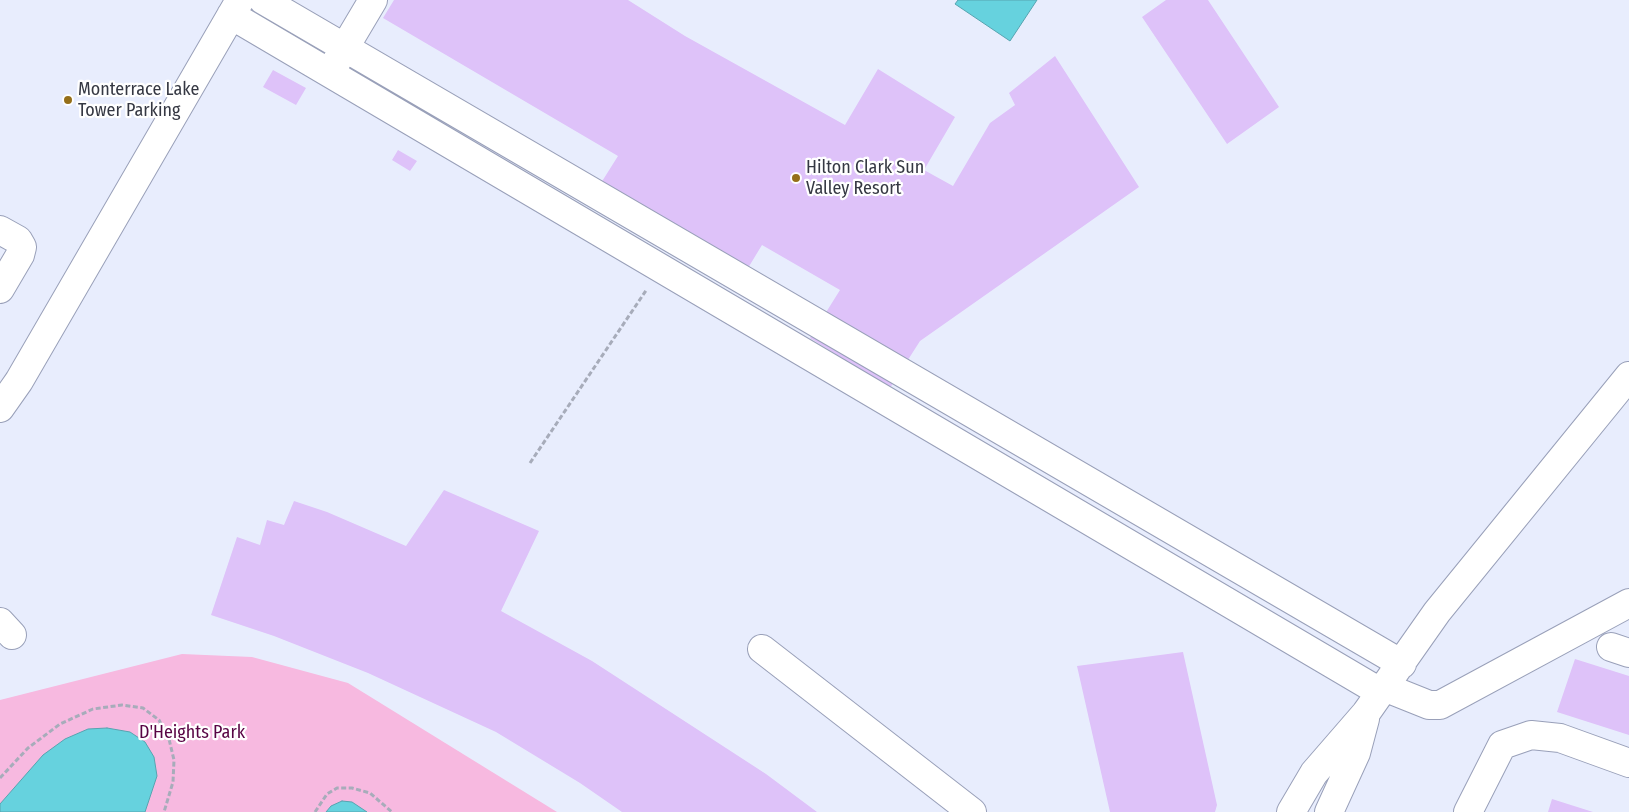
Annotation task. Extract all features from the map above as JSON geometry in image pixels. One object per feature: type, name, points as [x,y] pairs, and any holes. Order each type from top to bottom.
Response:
[{"type":"street","points":[[263,0],[1402,664]]},
{"type":"street","points":[[330,74],[373,0]]},
{"type":"street","points":[[0,408],[9,376],[235,8],[330,74],[984,460],[1376,697],[1440,705],[1629,603]]},
{"type":"street","points":[[550,204],[566,177]]},
{"type":"street","points":[[0,230],[18,240],[22,247],[20,255],[0,289]]},
{"type":"street","points":[[1291,812],[1314,773],[1402,664],[1438,612],[1629,376]]},
{"type":"street","points":[[984,460],[1011,436]]},
{"type":"street","points":[[762,649],[972,812]]},
{"type":"street","points":[[1329,812],[1356,754],[1376,697]]},
{"type":"street","points":[[1468,812],[1502,745],[1531,735],[1560,738],[1629,763]]},
{"type":"path","points":[[530,463],[660,268]]},
{"type":"path","points":[[0,778],[28,748],[60,724],[93,709],[122,706],[143,708],[159,720],[169,739],[174,760],[173,782],[164,812]]},
{"type":"path","points":[[314,812],[327,794],[337,788],[352,788],[370,793],[392,812]]},
{"type":"green space","name":"D'Heights Park","points":[[182,654],[252,657],[348,683],[557,812],[0,812],[0,700]]},
{"type":"water","points":[[958,0],[1037,0],[1010,41],[955,4]]},
{"type":"water","points":[[107,728],[130,732],[145,742],[154,757],[157,776],[145,812],[0,812],[0,804],[43,755],[65,739],[88,729]]},
{"type":"water","points":[[342,801],[352,802],[367,812],[326,812],[331,806]]},
{"type":"building","name":"Hilton Clark Sun Valley Resort","points":[[394,0],[628,0],[685,36],[845,125],[878,69],[955,117],[924,170],[953,186],[990,123],[1015,105],[1009,93],[1055,56],[1139,187],[920,341],[890,388],[810,338],[840,290],[762,245],[734,291],[589,202],[618,156],[383,18]]},
{"type":"building","points":[[1166,0],[1208,0],[1279,107],[1227,144],[1142,17]]},
{"type":"building","points":[[273,70],[306,88],[296,105],[263,87]]},
{"type":"building","points":[[398,150],[417,161],[410,171],[392,160]]},
{"type":"building","points":[[444,490],[539,531],[501,611],[592,661],[766,774],[817,812],[622,812],[580,783],[496,732],[368,673],[274,636],[211,615],[237,537],[260,545],[267,520],[284,525],[294,501],[327,512],[406,546]]},
{"type":"building","points":[[1183,652],[1217,805],[1215,812],[1110,812],[1077,666]]},
{"type":"building","points":[[1575,659],[1629,676],[1629,735],[1557,712]]},
{"type":"building","points":[[1552,799],[1593,812],[1548,812]]},
{"type":"place","name":"Monterrace Lake Tower Parking","points":[[68,100]]},
{"type":"place","name":"Hilton Clark Sun Valley Resort","points":[[796,178]]}]
